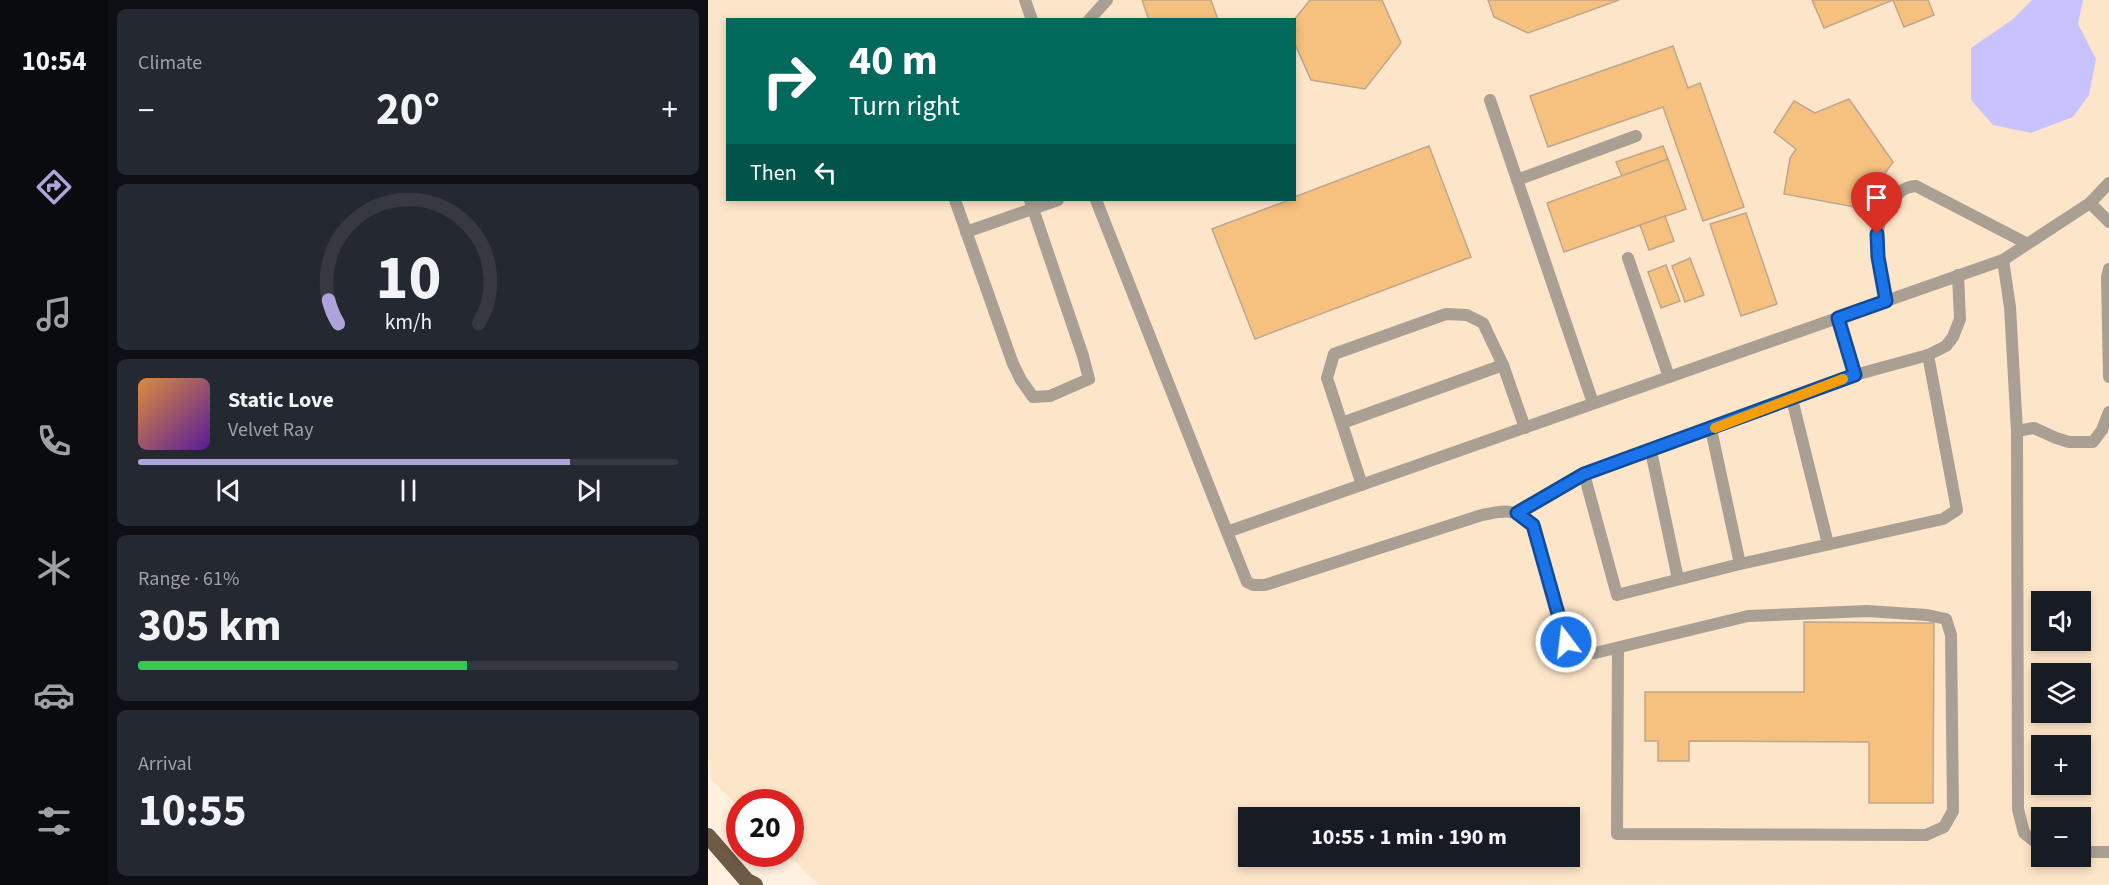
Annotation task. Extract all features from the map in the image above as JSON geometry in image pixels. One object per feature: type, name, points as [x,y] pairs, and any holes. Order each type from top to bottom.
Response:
[{"type":"main road","points":[[708,836],[747,881],[755,885]]},
{"type":"lane","points":[[1025,0],[1031,18]]},
{"type":"lane","points":[[1091,18],[1107,0]]},
{"type":"lane","points":[[1490,100],[1593,404]]},
{"type":"lane","points":[[1517,180],[1636,136]]},
{"type":"lane","points":[[1227,532],[2003,260],[2090,203],[2109,183]]},
{"type":"lane","points":[[1886,301],[1878,257],[1877,234],[1885,207],[1905,188],[1916,186],[2026,243]]},
{"type":"lane","points":[[955,201],[1021,381],[1033,397],[1050,396],[1089,379],[1031,203]]},
{"type":"lane","points":[[966,232],[1031,203],[1049,201]]},
{"type":"lane","points":[[1096,201],[1247,582],[1253,585],[1265,585],[1482,515],[1507,511],[1517,513],[1533,525],[1566,642],[1577,650],[1595,653],[1748,616],[1867,611],[1927,615],[1946,620],[1951,635],[1953,811],[1944,827],[1926,835],[1617,834],[1618,648]]},
{"type":"lane","points":[[2090,203],[2109,222]]},
{"type":"lane","points":[[1628,258],[1669,377]]},
{"type":"lane","points":[[2003,260],[2010,307],[2017,431],[2018,809],[2024,833],[2031,838]]},
{"type":"lane","points":[[2109,270],[2107,277],[2109,377]]},
{"type":"lane","points":[[1517,513],[1584,474],[1651,452],[1855,375],[1928,355],[1946,346],[1953,337],[1960,319],[1958,275]]},
{"type":"lane","points":[[1362,485],[1328,378],[1334,354],[1446,314],[1467,315],[1483,323],[1503,365],[1525,428]]},
{"type":"lane","points":[[1838,318],[1855,375]]},
{"type":"lane","points":[[1584,474],[1617,595],[1740,564],[1943,519],[1957,510],[1928,355]]},
{"type":"lane","points":[[1342,423],[1503,365]]},
{"type":"lane","points":[[1792,399],[1828,544]]},
{"type":"lane","points":[[2092,442],[2102,430],[2109,412]]},
{"type":"lane","points":[[2017,431],[2034,428],[2069,442],[2092,442],[2109,438]]},
{"type":"lane","points":[[1711,429],[1740,564]]},
{"type":"lane","points":[[1651,452],[1677,579]]},
{"type":"lane","points":[[2091,852],[2109,852]]},
{"type":"shaded area","points":[[708,0],[2109,0],[2109,884],[819,885],[800,867],[804,867],[804,789],[726,789],[726,794],[711,779],[708,753]]},
{"type":"shaded area","points":[[2032,0],[2083,0],[2078,24],[2096,59],[2089,95],[2073,117],[2031,133],[1993,125],[1971,100],[1971,48],[2013,19]]},
{"type":"building","points":[[1142,0],[1211,0],[1217,18],[1148,18]]},
{"type":"building","points":[[1310,0],[1382,0],[1401,43],[1365,89],[1311,80],[1296,46],[1296,18]]},
{"type":"building","points":[[1488,0],[1619,0],[1528,33],[1494,17]]},
{"type":"building","points":[[1812,0],[1893,0],[1824,28]]},
{"type":"building","points":[[1893,0],[1928,0],[1934,15],[1904,27]]},
{"type":"building","points":[[1673,46],[1688,88],[1700,83],[1744,207],[1703,221],[1663,107],[1548,147],[1530,96]]},
{"type":"building","points":[[1849,99],[1893,162],[1860,208],[1784,194],[1790,158],[1796,149],[1774,132],[1794,101],[1815,113]]},
{"type":"building","points":[[1429,146],[1471,257],[1255,339],[1212,229],[1286,201],[1296,201],[1296,196]]},
{"type":"building","points":[[1663,146],[1668,159],[1622,176],[1616,162]]},
{"type":"building","points":[[1668,159],[1686,209],[1564,252],[1547,203]]},
{"type":"building","points":[[1746,213],[1777,304],[1741,316],[1710,224]]},
{"type":"building","points":[[1665,216],[1674,241],[1649,250],[1640,225]]},
{"type":"building","points":[[1690,258],[1704,295],[1685,302],[1672,266]]},
{"type":"building","points":[[1666,265],[1680,301],[1661,308],[1648,272]]},
{"type":"building","points":[[1804,622],[1934,623],[1933,803],[1869,803],[1869,742],[1689,741],[1689,761],[1658,761],[1658,741],[1645,741],[1645,692],[1804,692]]},
{"type":"slow traffic","points":[[1715,428],[1843,379]]},
{"type":"route","points":[[1566,642],[1533,525],[1517,513],[1584,474],[1651,452],[1855,375],[1838,318],[1886,301],[1878,257],[1877,234]]}]
